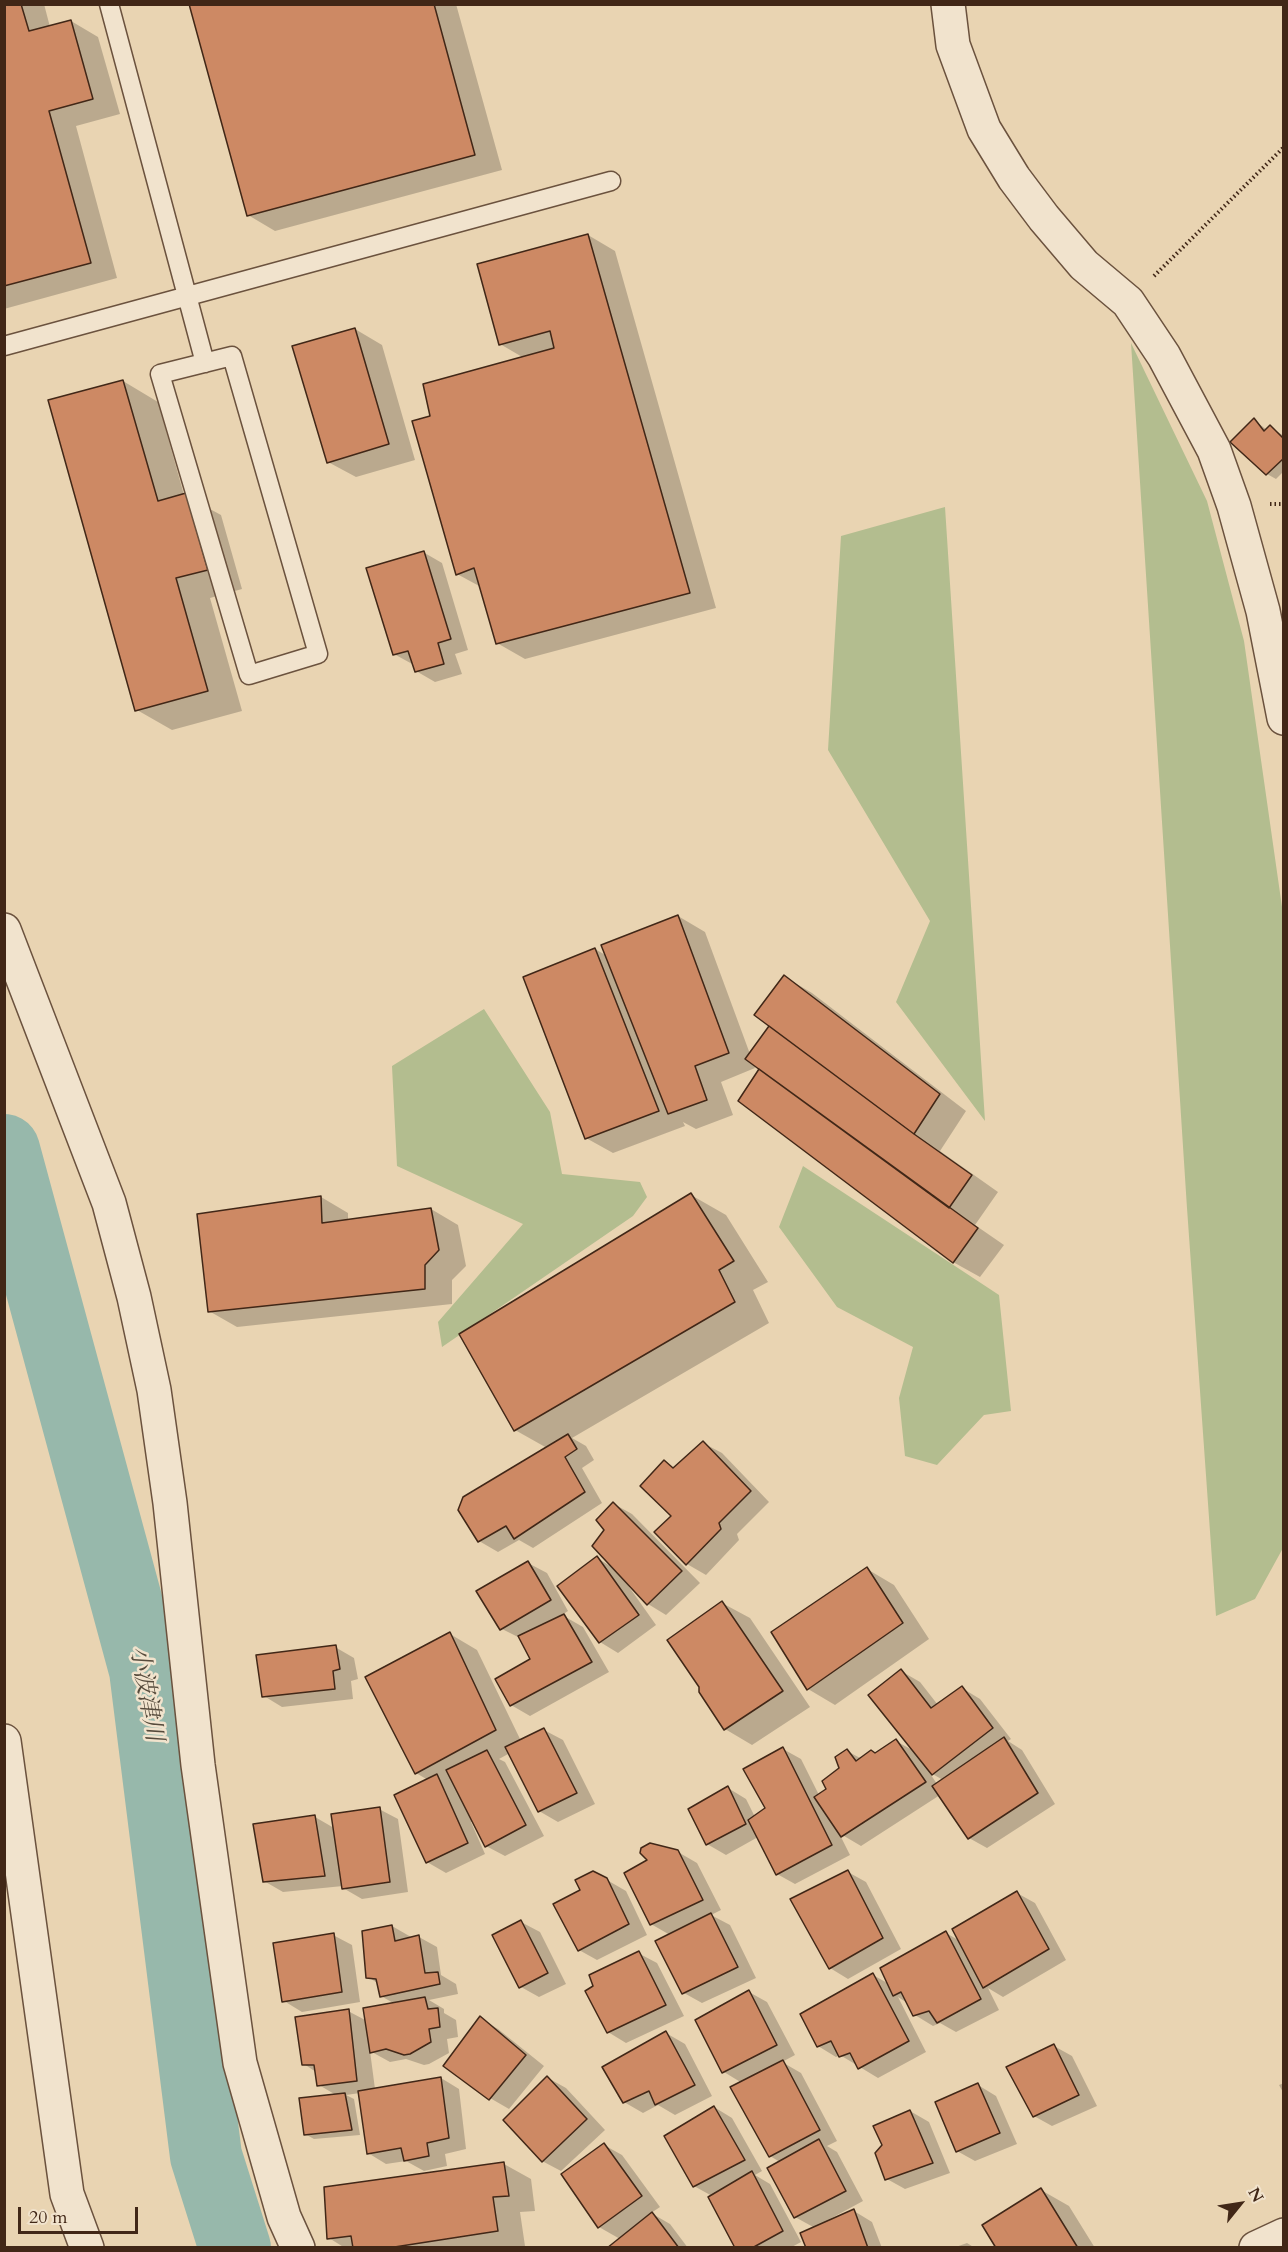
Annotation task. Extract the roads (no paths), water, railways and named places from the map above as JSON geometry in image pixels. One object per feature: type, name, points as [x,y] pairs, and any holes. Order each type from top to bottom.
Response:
[{"type":"street","points":[[948,4],[953,45],[984,129],[1014,178],[1044,218],[1084,265],[1128,302],[1164,356],[1214,450],[1234,506],[1263,611],[1284,718]]},
{"type":"street","points":[[4,930],[110,1203],[134,1297],[154,1390],[168,1492],[198,1766],[240,2063],[284,2217],[298,2247]]},
{"type":"street","points":[[4,1741],[67,2194],[87,2247]]},
{"type":"street","points":[[1256,2247],[1284,2235]]},
{"type":"lane","points":[[109,4],[206,363]]},
{"type":"lane","points":[[4,346],[612,181]]},
{"type":"lane","points":[[232,356],[318,654],[249,675],[160,374],[206,363],[232,356]]},
{"type":"waterway","name":"小波津川","points":[[4,1150],[145,1670],[206,2156],[235,2248]]}]
